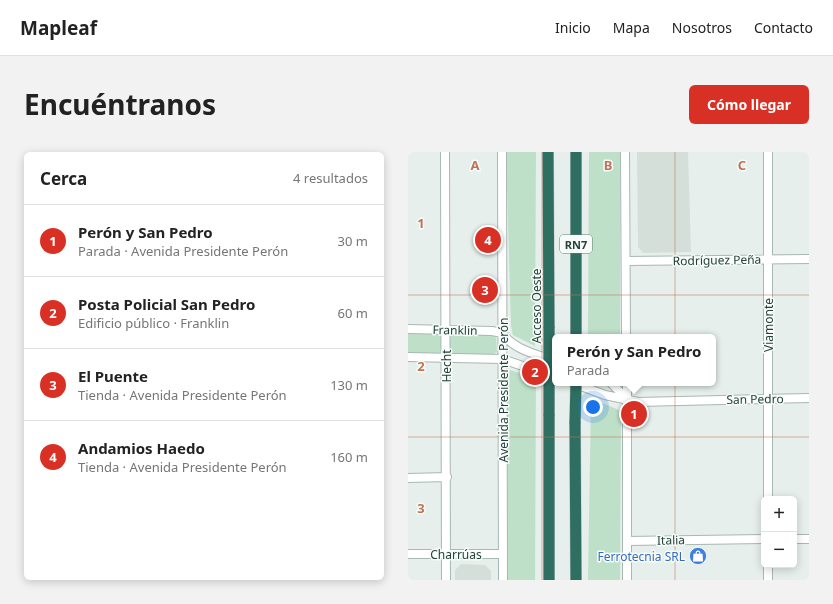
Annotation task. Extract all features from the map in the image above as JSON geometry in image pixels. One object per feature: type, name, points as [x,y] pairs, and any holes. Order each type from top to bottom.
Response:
[{"type":"highway","name":"Acceso Oeste","points":[[548,152],[549,580]]},
{"type":"highway","name":"RN7","points":[[576,152],[576,334]]},
{"type":"highway","points":[[574,386],[576,422],[576,580]]},
{"type":"street","name":"Hecht","points":[[445,152],[447,477],[446,580]]},
{"type":"street","name":"Avenida Presidente Perón","points":[[502,152],[503,580]]},
{"type":"street","points":[[625,152],[626,334]]},
{"type":"street","name":"Viamonte","points":[[768,152],[768,496]]},
{"type":"street","name":"Rodríguez Peña","points":[[626,261],[809,259]]},
{"type":"street","name":"Franklin","points":[[408,329],[492,331],[502,333]]},
{"type":"street","points":[[502,333],[516,346],[552,360]]},
{"type":"street","points":[[408,357],[502,359],[552,376]]},
{"type":"street","points":[[582,386],[605,395],[627,398]]},
{"type":"street","points":[[614,386],[627,398]]},
{"type":"street","points":[[627,386],[627,580]]},
{"type":"street","name":"San Pedro","points":[[627,398],[638,402],[809,398]]},
{"type":"street","points":[[408,478],[447,477]]},
{"type":"street","points":[[797,539],[809,538]]},
{"type":"street","name":"Italia","points":[[627,541],[761,539]]},
{"type":"street","name":"Charrúas","points":[[408,554],[503,554]]},
{"type":"street","points":[[768,568],[768,580]]},
{"type":"shaded area","points":[[637,152],[688,152],[691,252],[643,253],[638,247]]},
{"type":"shaded area","points":[[461,564],[485,565],[491,571],[491,580],[455,580],[455,570]]},
{"type":"green space","points":[[506,152],[536,152],[535,346],[513,335],[511,326]]},
{"type":"green space","points":[[589,152],[620,152],[620,334],[588,334]]},
{"type":"green space","points":[[408,332],[438,333],[443,343],[440,354],[408,354]]},
{"type":"green space","points":[[454,334],[491,334],[496,338],[497,352],[492,355],[453,354],[450,351],[449,338]]},
{"type":"green space","points":[[510,370],[536,378],[535,580],[506,580],[507,373]]},
{"type":"green space","points":[[591,398],[621,411],[620,580],[588,580]]},
{"type":"place","name":"Andamios Haedo","points":[[488,240]]},
{"type":"place","name":"El Puente","points":[[485,290]]},
{"type":"place","name":"Posta Policial San Pedro","points":[[535,372]]},
{"type":"place","name":"Perón y San Pedro","points":[[634,414]]},
{"type":"place","name":"Ferrotecnia SRL","points":[[698,556]]}]
